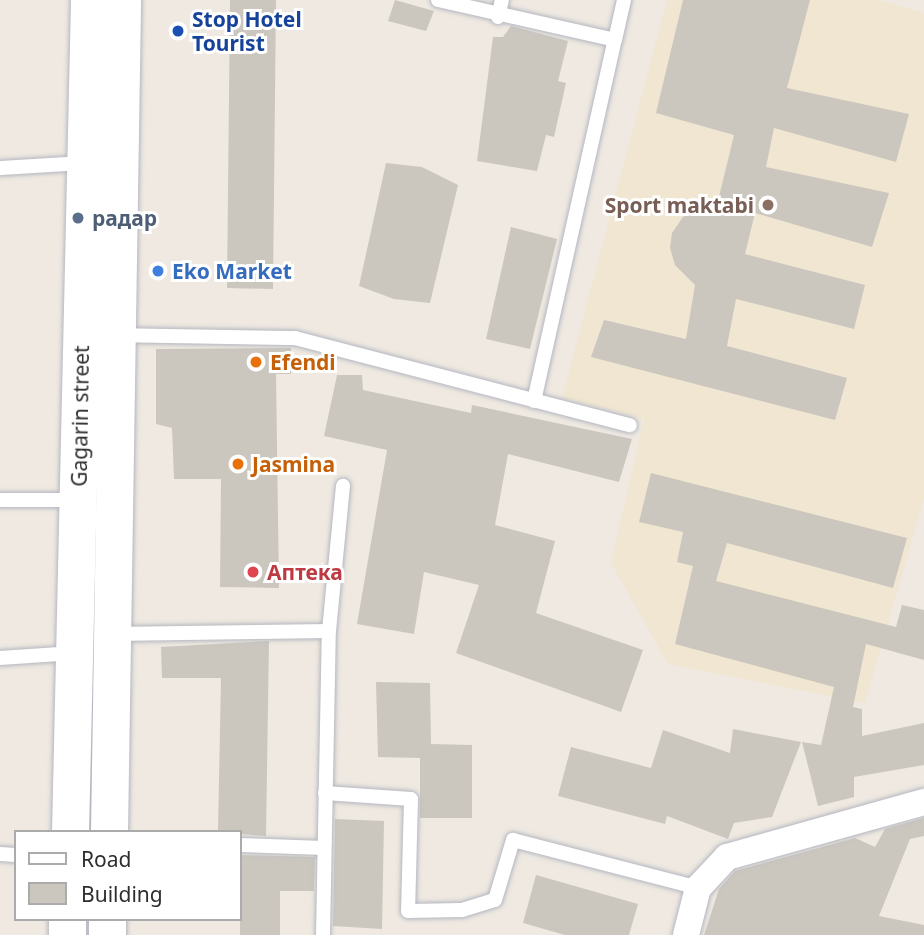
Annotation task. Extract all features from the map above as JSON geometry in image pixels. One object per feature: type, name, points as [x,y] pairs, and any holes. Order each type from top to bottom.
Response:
[{"type":"main road","name":"Gagarin street","points":[[70,830],[89,0]]},
{"type":"main road","name":"Gagarin street","points":[[109,830],[122,0]]},
{"type":"street","points":[[686,935],[698,888],[727,857],[924,802]]},
{"type":"lane","points":[[438,0],[498,17],[615,40]]},
{"type":"lane","points":[[498,17],[502,0]]},
{"type":"lane","points":[[534,401],[624,0]]},
{"type":"lane","points":[[0,168],[84,163]]},
{"type":"lane","points":[[117,335],[295,338],[630,425]]},
{"type":"lane","points":[[323,935],[329,631],[342,486]]},
{"type":"lane","points":[[0,499],[78,500]]},
{"type":"lane","points":[[110,634],[329,631]]},
{"type":"lane","points":[[0,658],[76,653]]},
{"type":"lane","points":[[325,793],[411,799],[408,911],[462,910],[495,900],[513,839],[698,888]]},
{"type":"lane","points":[[242,845],[324,848]]},
{"type":"shaded area","name":"Sport maktabi","points":[[667,0],[878,0],[924,13],[924,498],[865,703],[668,664],[611,563],[644,419],[562,398]]},
{"type":"building","points":[[230,0],[276,0],[273,289],[227,288]]},
{"type":"building","points":[[395,0],[434,11],[426,31],[388,21]]},
{"type":"building","points":[[683,0],[810,0],[787,88],[909,114],[896,162],[774,128],[766,167],[889,193],[872,247],[755,213],[745,254],[865,285],[854,329],[736,299],[727,346],[847,378],[835,420],[591,357],[604,320],[686,339],[695,285],[675,265],[670,248],[672,233],[683,217],[698,209],[716,209],[734,135],[656,113]]},
{"type":"building","points":[[511,26],[568,41],[558,81],[566,83],[554,137],[546,135],[537,171],[477,161],[493,37],[503,37]]},
{"type":"building","points":[[386,163],[422,167],[458,185],[430,303],[394,299],[359,286]]},
{"type":"building","points":[[511,227],[557,239],[530,349],[486,339]]},
{"type":"building","points":[[291,348],[291,374],[276,374],[279,588],[220,587],[221,479],[174,479],[172,428],[156,424],[156,349]]},
{"type":"building","points":[[337,375],[362,375],[363,390],[471,413],[472,405],[632,439],[619,482],[508,454],[495,525],[555,541],[536,613],[643,650],[621,712],[456,653],[479,585],[424,572],[414,634],[357,624],[387,450],[324,436]]},
{"type":"building","points":[[651,473],[907,538],[893,588],[727,543],[716,581],[896,627],[902,605],[924,610],[924,660],[866,644],[853,707],[862,709],[862,736],[924,723],[924,765],[854,777],[854,797],[818,806],[802,742],[821,745],[834,687],[675,644],[693,566],[677,562],[683,532],[639,522]]},
{"type":"building","points":[[269,641],[266,836],[242,834],[242,830],[218,830],[221,678],[162,678],[161,647]]},
{"type":"building","points":[[376,682],[430,683],[431,744],[472,745],[472,818],[420,818],[420,758],[378,757]]},
{"type":"building","points":[[733,729],[801,742],[772,817],[734,823],[728,839],[667,816],[665,824],[558,796],[571,747],[651,768],[663,730],[730,753]]},
{"type":"building","points":[[924,818],[924,836],[910,839],[879,916],[924,925],[924,935],[704,935],[719,889],[735,871],[855,838],[875,847],[885,829]]},
{"type":"building","points":[[335,819],[384,821],[382,929],[333,926]]},
{"type":"building","points":[[242,855],[315,857],[314,891],[280,891],[280,935],[240,935]]},
{"type":"building","points":[[536,875],[638,904],[629,935],[565,935],[523,923]]},
{"type":"place","name":"Stop Hotel Tourist","points":[[178,31]]},
{"type":"place","name":"Sport maktabi","points":[[768,205]]},
{"type":"place","name":"радар","points":[[78,218]]},
{"type":"place","name":"Eko Market","points":[[158,271]]},
{"type":"place","name":"Efendi","points":[[256,362]]},
{"type":"place","name":"Jasmina","points":[[238,464]]},
{"type":"place","name":"Аптека","points":[[253,572]]}]
